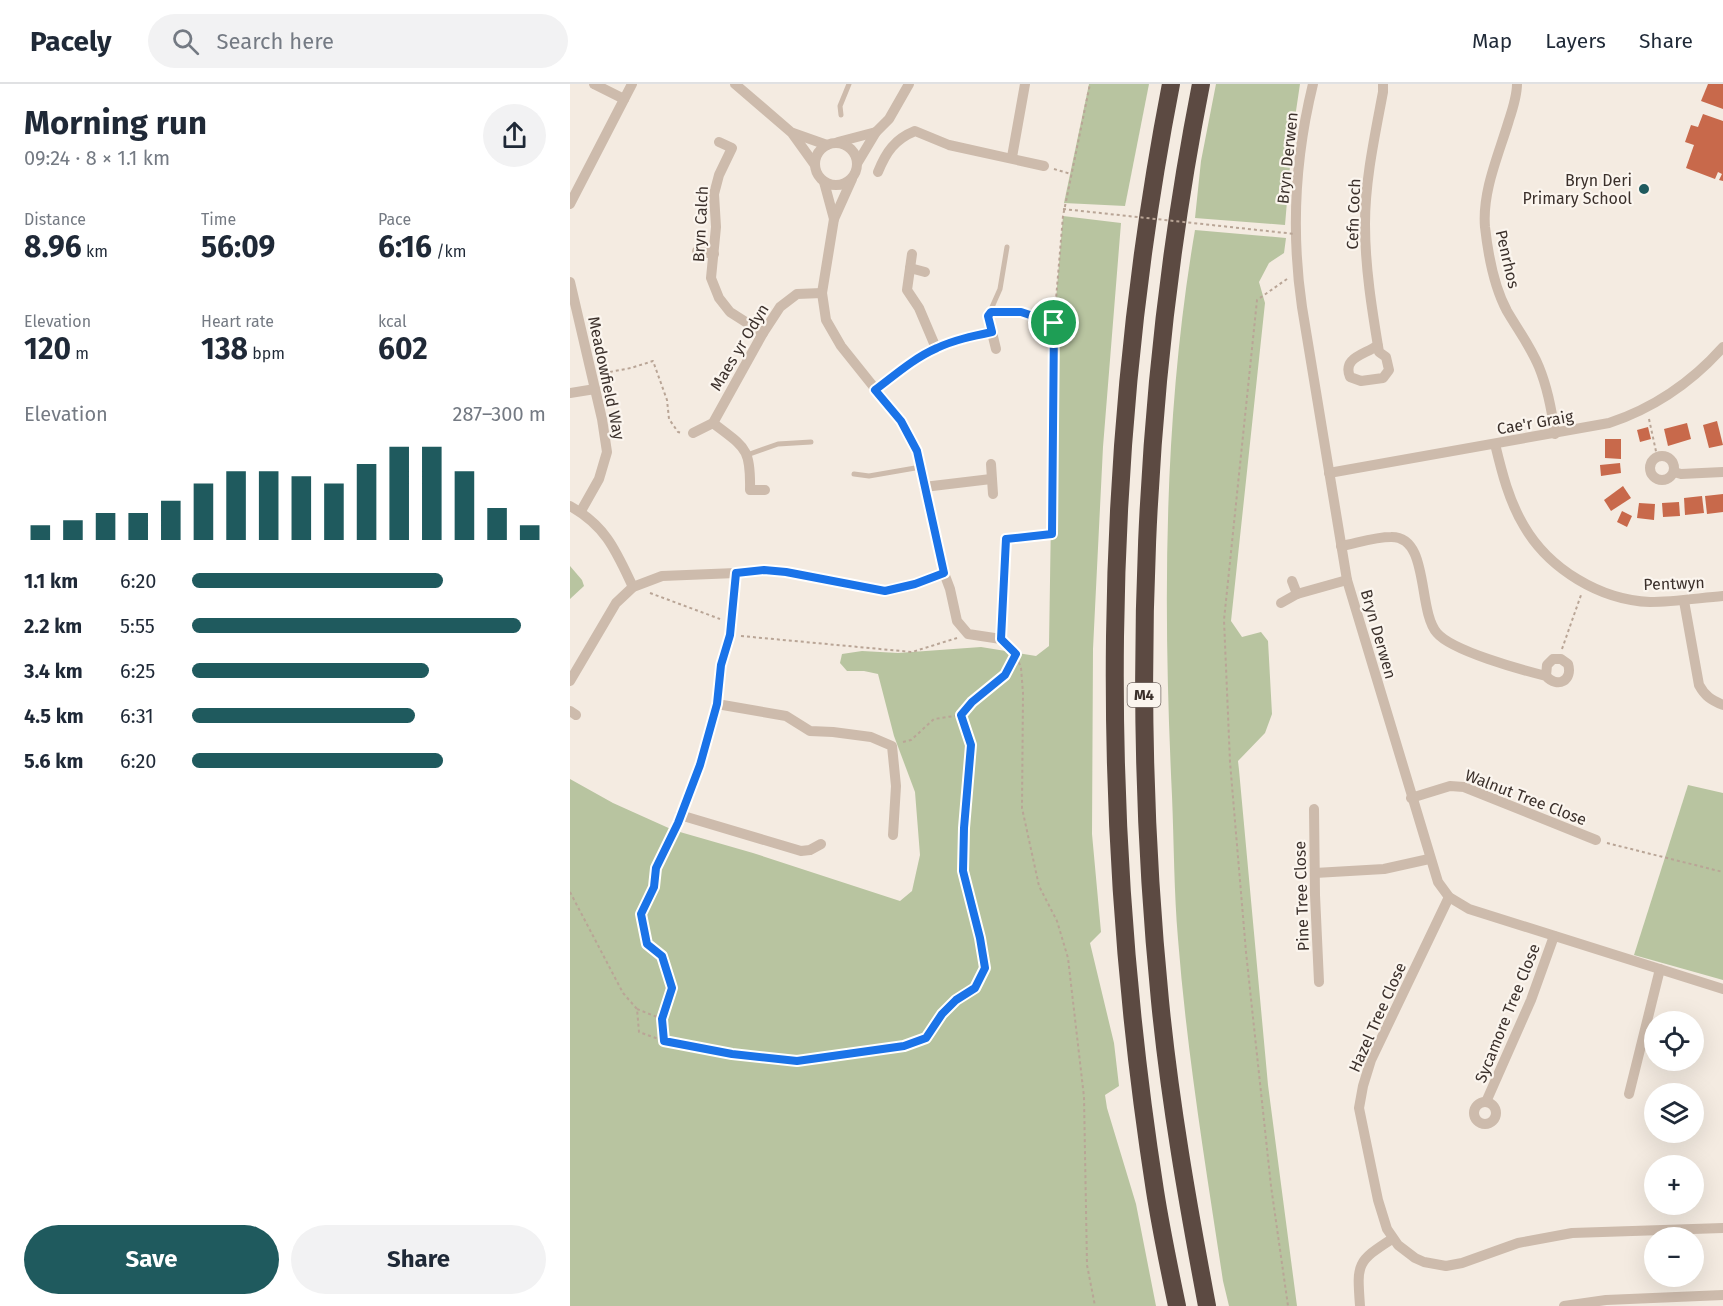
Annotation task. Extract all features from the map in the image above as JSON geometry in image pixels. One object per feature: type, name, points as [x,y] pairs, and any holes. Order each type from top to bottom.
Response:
[{"type":"highway","name":"M4","points":[[1171,84],[1151,193],[1125,406],[1118,507],[1114,696],[1120,850],[1131,1007],[1155,1193],[1177,1306]]},
{"type":"highway","name":"M4","points":[[1201,84],[1173,247],[1162,336],[1149,504],[1144,676],[1149,842],[1160,1002],[1184,1181],[1207,1306]]},
{"type":"street","points":[[594,84],[624,99]]},
{"type":"street","points":[[570,204],[632,84]]},
{"type":"street","points":[[735,84],[792,133],[815,165]]},
{"type":"street","points":[[909,84],[889,119],[876,132],[858,162],[857,171],[834,219],[822,293],[826,320],[841,346],[901,421],[917,451],[957,621],[968,634],[1001,639]]},
{"type":"street","points":[[1012,158],[1024,84]]},
{"type":"street","name":"Bryn Derwen","points":[[1313,84],[1298,166],[1296,273],[1341,546],[1347,580],[1430,859],[1438,882],[1449,897]]},
{"type":"street","name":"Cefn Coch","points":[[1378,345],[1367,266],[1365,222],[1371,162],[1383,84]]},
{"type":"street","name":"Penrhos","points":[[1517,84],[1514,103],[1488,190],[1485,226],[1496,281],[1507,311],[1525,338],[1538,365],[1548,393],[1555,434]]},
{"type":"street","points":[[878,172],[892,146],[915,131],[950,145],[1044,166]]},
{"type":"street","points":[[834,219],[824,182],[816,172],[818,153],[827,145],[876,132]]},
{"type":"street","points":[[792,133],[827,145]]},
{"type":"street","name":"Bryn Calch","points":[[719,142],[732,148],[718,175],[714,194],[716,227],[711,278],[719,298],[730,312],[763,333]]},
{"type":"street","points":[[838,142],[852,149],[858,162]]},
{"type":"street","points":[[824,182],[839,185],[852,178]]},
{"type":"street","points":[[697,251],[714,254]]},
{"type":"street","points":[[912,254],[907,290],[919,308],[936,348]]},
{"type":"street","points":[[910,268],[925,272]]},
{"type":"street","name":"Meadowfield Way","points":[[570,282],[608,452],[599,479],[580,512]]},
{"type":"street","name":"Maes yr Odyn","points":[[713,423],[780,307],[797,294],[822,293]]},
{"type":"street","points":[[988,316],[996,350]]},
{"type":"street","points":[[875,390],[906,366],[936,348],[964,338],[992,332]]},
{"type":"street","name":"Cae'r Graig","points":[[1329,473],[1609,423],[1662,400],[1690,379],[1723,347]]},
{"type":"street","points":[[570,393],[595,388]]},
{"type":"street","points":[[693,433],[713,423],[735,440],[747,455],[750,465],[750,490],[765,490]]},
{"type":"street","name":"Pentwyn","points":[[1495,444],[1509,494],[1525,527],[1554,562],[1585,584],[1638,600],[1684,601],[1723,596]]},
{"type":"street","points":[[1657,456],[1665,456],[1671,460],[1674,471],[1665,480],[1656,480],[1649,465],[1657,456]]},
{"type":"street","points":[[991,464],[993,494]]},
{"type":"street","points":[[1674,471],[1681,474],[1723,472]]},
{"type":"street","points":[[924,487],[991,478]]},
{"type":"street","points":[[570,506],[592,520],[615,547],[634,587]]},
{"type":"street","points":[[1341,546],[1390,537],[1400,538],[1408,543],[1417,558],[1426,611],[1437,633],[1454,645],[1546,676],[1557,683],[1568,677],[1570,672],[1568,664],[1559,658],[1553,659],[1546,665],[1546,676]]},
{"type":"street","points":[[570,681],[616,603],[634,587],[662,576],[764,570],[885,591],[915,584],[944,573]]},
{"type":"street","points":[[736,573],[730,629],[721,665],[717,704],[700,765],[679,819],[801,850],[810,850],[821,844]]},
{"type":"street","points":[[1281,603],[1297,594],[1347,580]]},
{"type":"street","points":[[1292,581],[1297,594]]},
{"type":"street","points":[[1684,601],[1699,685],[1710,700],[1723,705]]},
{"type":"street","points":[[717,704],[786,716],[810,731],[834,727],[850,735],[871,737],[892,746],[896,786],[893,835]]},
{"type":"street","name":"Walnut Tree Close","points":[[1412,798],[1450,786],[1464,787],[1596,840]]},
{"type":"street","name":"Pine Tree Close","points":[[1314,809],[1319,982]]},
{"type":"street","points":[[1315,873],[1384,869],[1430,859]]},
{"type":"street","points":[[1449,897],[1469,909],[1723,989]]},
{"type":"street","name":"Hazel Tree Close","points":[[1449,897],[1371,1060],[1360,1098],[1360,1117],[1378,1200],[1392,1239],[1415,1258],[1446,1266],[1462,1263],[1518,1243],[1572,1233],[1723,1228]]},
{"type":"street","name":"Sycamore Tree Close","points":[[1486,1102],[1531,1000],[1554,936]]},
{"type":"street","points":[[1629,1094],[1660,969]]},
{"type":"street","points":[[1360,1306],[1359,1268],[1370,1253],[1392,1239]]},
{"type":"street","points":[[1564,1306],[1606,1300],[1723,1296]]},
{"type":"lane","points":[[841,115],[840,106],[849,84]]},
{"type":"lane","points":[[988,316],[1000,289],[1007,247]]},
{"type":"lane","points":[[747,455],[778,444],[811,442]]},
{"type":"lane","points":[[854,474],[869,476],[921,467]]},
{"type":"path","points":[[1089,84],[1063,209],[1054,323],[1052,534],[1006,539],[1001,639],[1016,654],[1021,668],[1023,693],[1022,808],[1039,886],[1058,921],[1068,958],[1084,1097],[1087,1264],[1095,1306]]},
{"type":"path","points":[[1044,166],[1071,174]]},
{"type":"path","points":[[1063,209],[1295,234]]},
{"type":"path","points":[[1288,1306],[1271,1186],[1246,952],[1230,762],[1224,620],[1257,300],[1296,273]]},
{"type":"path","points":[[988,316],[991,312],[1021,312],[1054,323]]},
{"type":"path","points":[[592,376],[653,361],[668,400],[669,419],[678,432],[693,433]]},
{"type":"path","points":[[1647,408],[1657,456]]},
{"type":"path","points":[[1559,658],[1585,584]]},
{"type":"path","points":[[634,587],[730,629],[912,652],[968,634]]},
{"type":"path","points":[[892,746],[911,740],[934,719],[961,715],[972,702],[1005,675],[1016,654]]},
{"type":"path","points":[[637,1009],[639,1032],[664,1041],[732,1054],[797,1061],[904,1046],[926,1038],[942,1014],[956,1000],[975,988],[985,968],[963,871],[971,745],[961,715]]},
{"type":"path","points":[[664,1041],[662,1019],[672,988],[662,956],[647,944],[641,914],[654,887],[656,868],[679,819]]},
{"type":"path","points":[[1596,840],[1723,872]]},
{"type":"path","points":[[570,892],[623,993],[637,1009],[662,1019]]},
{"type":"green space","points":[[1089,84],[1149,84],[1125,206],[1064,203]]},
{"type":"green space","points":[[1216,84],[1300,84],[1293,131],[1285,225],[1195,218],[1201,161]]},
{"type":"green space","points":[[1063,216],[1121,223],[1103,447],[1093,649],[1092,834],[1101,932],[1090,943],[1114,1043],[1119,1086],[1105,1095],[1107,1108],[1136,1204],[1156,1306],[570,1306],[570,779],[613,803],[673,830],[753,853],[900,901],[912,891],[920,855],[915,792],[894,736],[878,674],[847,671],[840,663],[842,654],[862,651],[898,653],[981,647],[1036,656],[1049,646],[1054,323]]},
{"type":"green space","points":[[1195,230],[1286,238],[1284,253],[1269,263],[1259,282],[1265,303],[1231,621],[1242,637],[1261,632],[1268,641],[1272,714],[1265,733],[1238,761],[1268,1085],[1297,1306],[1229,1306],[1223,1281],[1204,1153],[1182,982],[1176,904],[1169,725],[1168,512],[1177,371],[1184,300]]},
{"type":"green space","points":[[570,566],[582,580],[584,586],[570,599]]},
{"type":"green space","points":[[1688,785],[1723,793],[1723,980],[1634,955]]},
{"type":"building","points":[[1708,84],[1723,84],[1723,109],[1701,101]]},
{"type":"building","points":[[1703,114],[1723,121],[1723,181],[1719,180],[1722,174],[1718,172],[1715,179],[1686,168],[1694,145],[1685,142],[1691,125],[1698,127]]},
{"type":"building","points":[[1717,421],[1723,445],[1709,448],[1703,425]]},
{"type":"building","points":[[1687,423],[1691,439],[1668,446],[1664,429]]},
{"type":"building","points":[[1648,427],[1651,439],[1640,442],[1637,430]]},
{"type":"building","points":[[1605,439],[1621,439],[1621,459],[1605,458]]},
{"type":"building","points":[[1620,463],[1621,473],[1601,476],[1600,465]]},
{"type":"building","points":[[1623,486],[1631,498],[1611,511],[1604,500]]},
{"type":"building","points":[[1723,494],[1723,512],[1707,514],[1705,496]]},
{"type":"building","points":[[1702,496],[1704,513],[1685,515],[1684,498]]},
{"type":"building","points":[[1679,502],[1680,516],[1663,517],[1662,503]]},
{"type":"building","points":[[1639,503],[1655,504],[1654,520],[1637,518]]},
{"type":"building","points":[[1622,511],[1632,516],[1627,527],[1617,522]]},
{"type":"place","name":"Bryn Deri Primary School","points":[[1644,189]]},
{"type":"route","points":[[991,312],[1021,312],[1054,323],[1052,534],[1006,539],[1001,639],[1016,654],[1005,675],[972,702],[961,715],[971,745],[963,871],[985,968],[975,988],[956,1000],[942,1014],[926,1038],[904,1046],[797,1061],[732,1054],[664,1041],[662,1019],[672,988],[662,956],[647,944],[641,914],[654,887],[656,868],[678,823],[700,765],[717,704],[721,665],[730,635],[736,573],[764,570],[786,572],[885,591],[915,584],[944,573],[917,451],[901,421],[875,390],[906,366],[936,348],[964,338],[992,332],[988,316],[991,312]]}]
